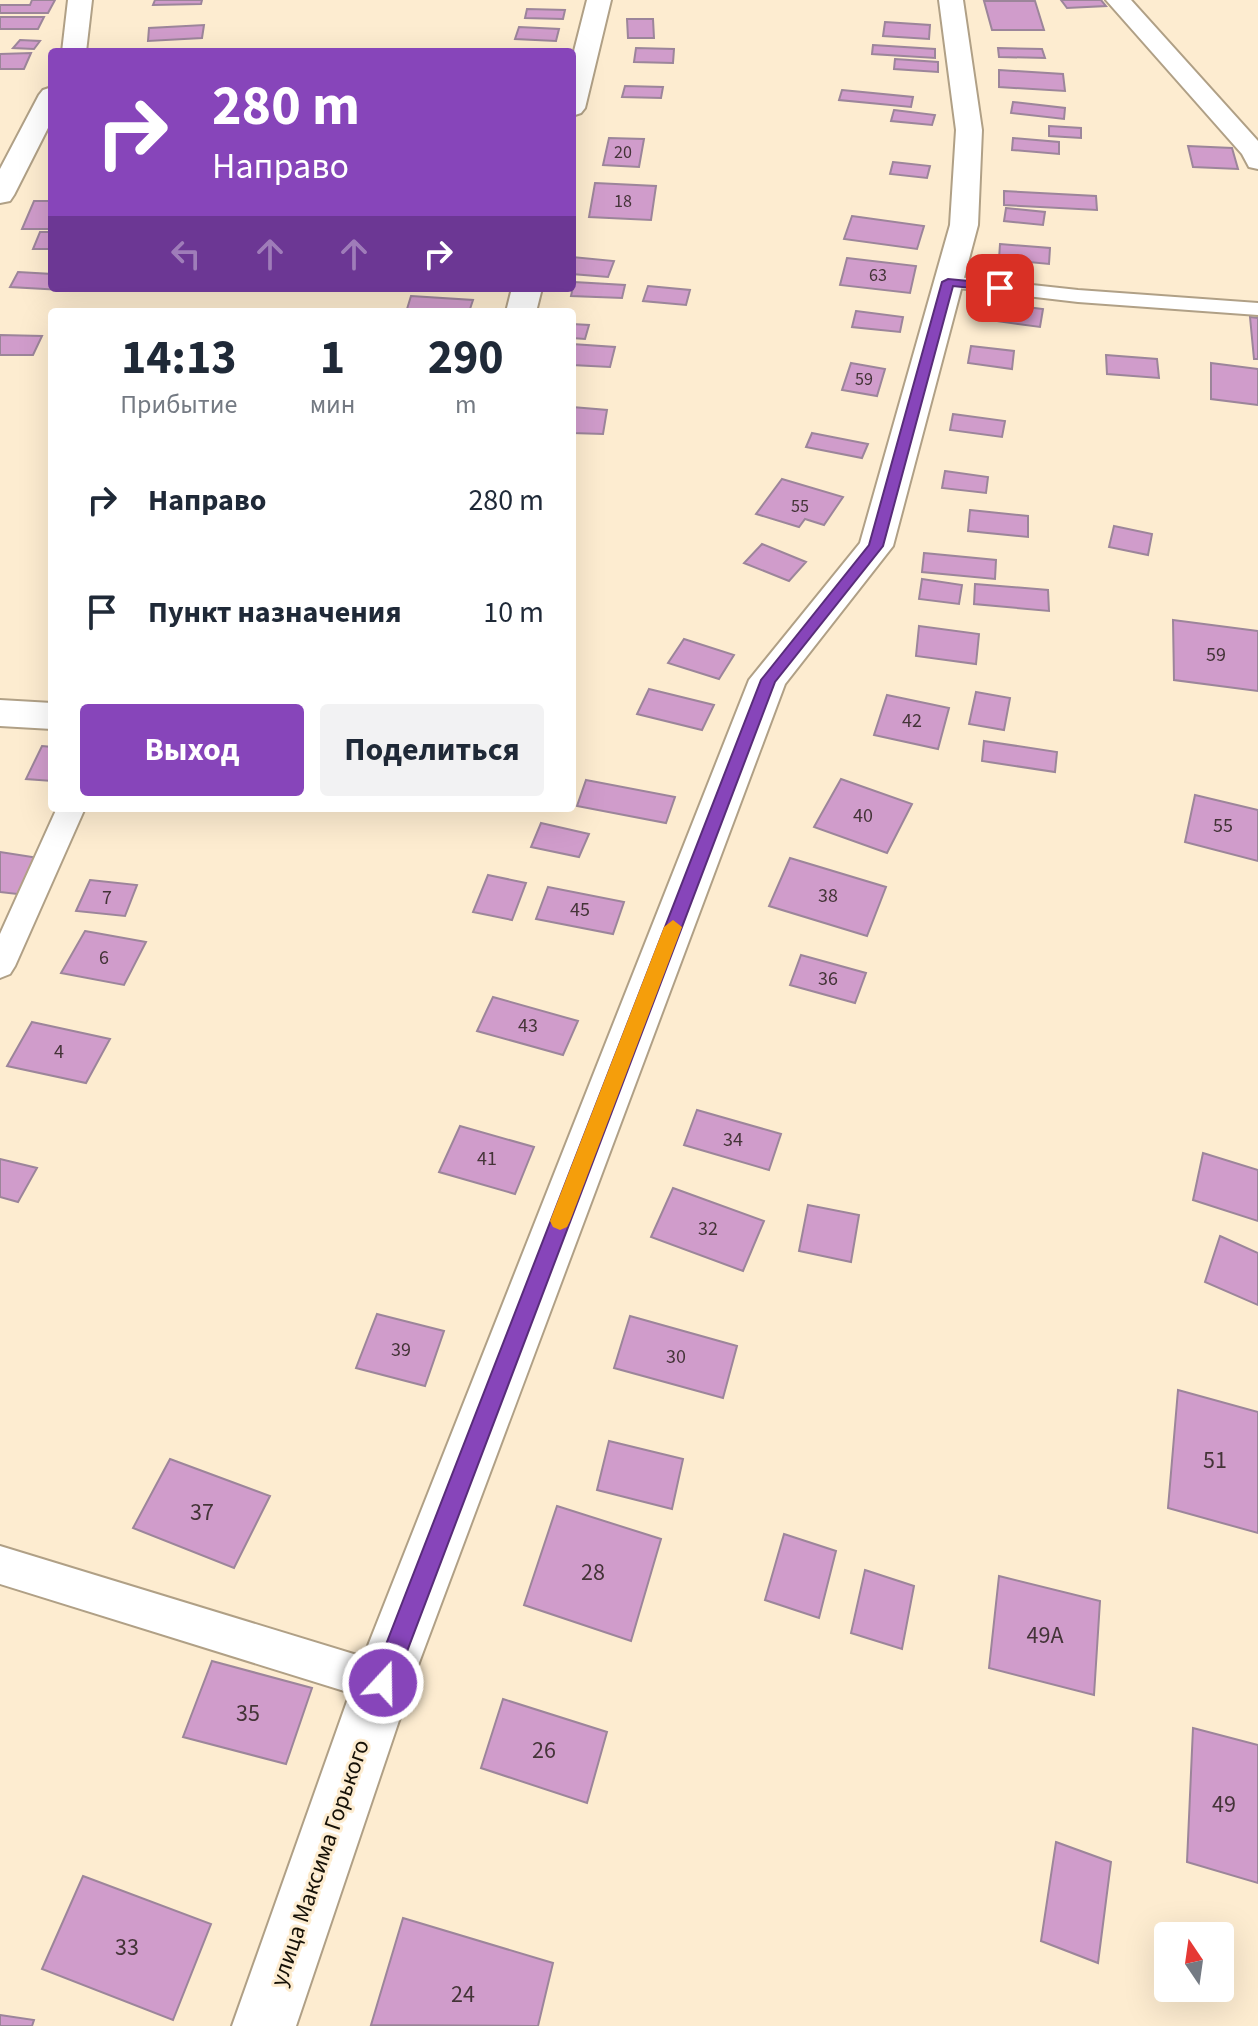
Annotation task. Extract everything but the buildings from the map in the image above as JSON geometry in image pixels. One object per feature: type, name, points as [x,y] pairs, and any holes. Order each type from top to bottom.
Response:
[{"type":"street","points":[[74,48],[80,0]]},
{"type":"street","points":[[576,92],[599,0]]},
{"type":"street","name":"улица Максима Горького","points":[[264,2026],[383,1683],[768,680],[876,546],[964,225],[969,130],[951,0]]},
{"type":"street","points":[[1118,0],[1254,152],[1258,161]]},
{"type":"street","points":[[0,195],[48,103]]},
{"type":"street","points":[[0,713],[48,716]]},
{"type":"lane","points":[[948,282],[1078,296],[1258,309]]},
{"type":"lane","points":[[0,966],[69,812]]},
{"type":"lane","points":[[0,1565],[383,1683]]},
{"type":"slow traffic","points":[[560,1221],[673,927]]},
{"type":"route","points":[[383,1683],[768,680],[876,546],[948,282],[1000,288]]}]
